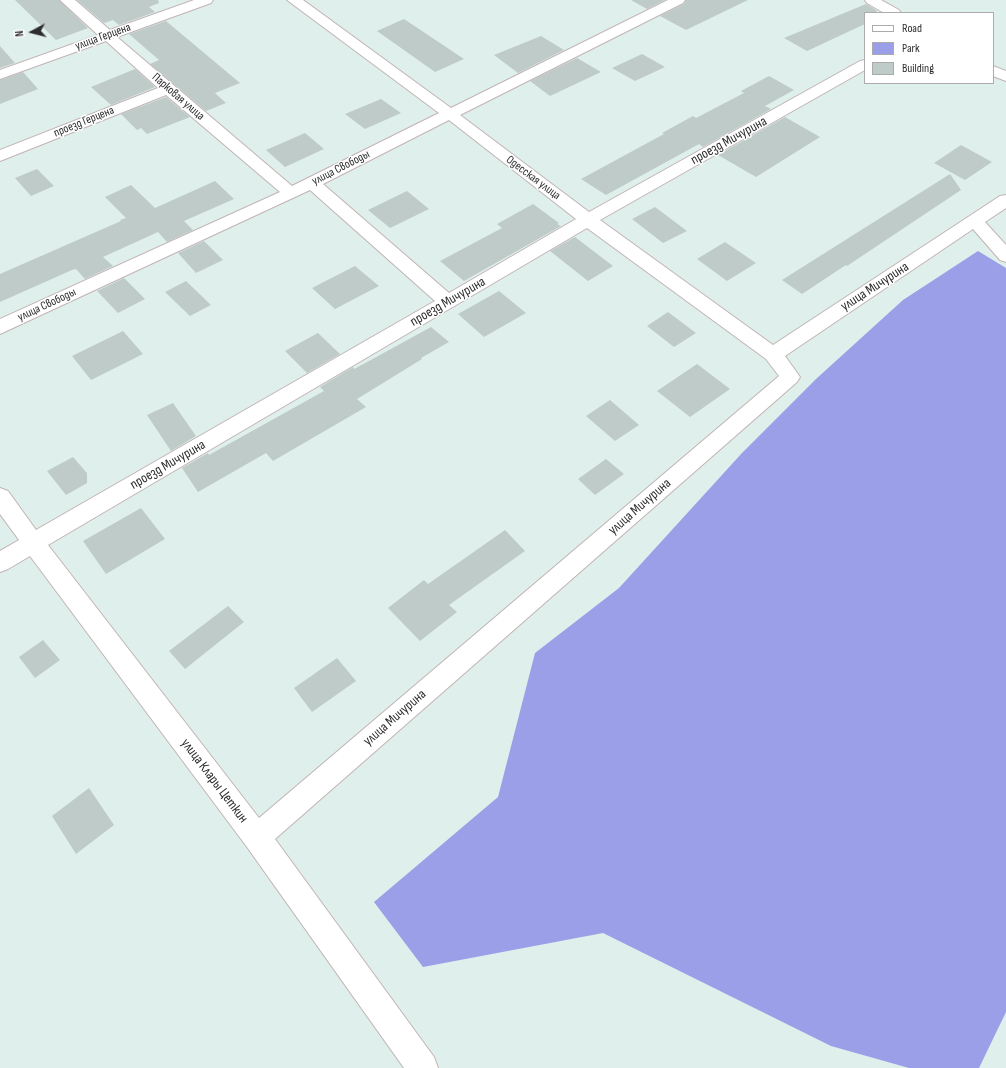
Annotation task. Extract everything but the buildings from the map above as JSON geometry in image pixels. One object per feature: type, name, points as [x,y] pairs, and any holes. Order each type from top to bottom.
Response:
[{"type":"street","name":"Парковая улица","points":[[67,0],[168,89],[291,193]]},
{"type":"street","name":"улица Герцена","points":[[0,75],[206,0]]},
{"type":"street","name":"Одесская улица","points":[[294,0],[450,114],[588,220],[773,354]]},
{"type":"street","name":"улица Свободы","points":[[0,327],[312,183],[678,0]]},
{"type":"street","points":[[872,0],[892,12]]},
{"type":"street","name":"проезд Мичурина","points":[[0,562],[588,220],[864,65]]},
{"type":"street","points":[[994,71],[1006,77]]},
{"type":"street","name":"проезд Герцена","points":[[0,156],[168,89]]},
{"type":"street","points":[[312,183],[448,302]]},
{"type":"street","name":"улица Мичурина","points":[[257,837],[790,377],[773,354],[1006,200]]},
{"type":"street","points":[[975,221],[1006,256]]},
{"type":"street","name":"улица Клары Цеткин","points":[[0,497],[33,543],[257,837],[423,1068]]},
{"type":"green space","points":[[978,251],[1006,268],[1006,1012],[979,1068],[909,1068],[831,1046],[603,933],[423,967],[374,902],[498,797],[535,653],[619,588],[742,453],[816,379],[903,300]]}]
